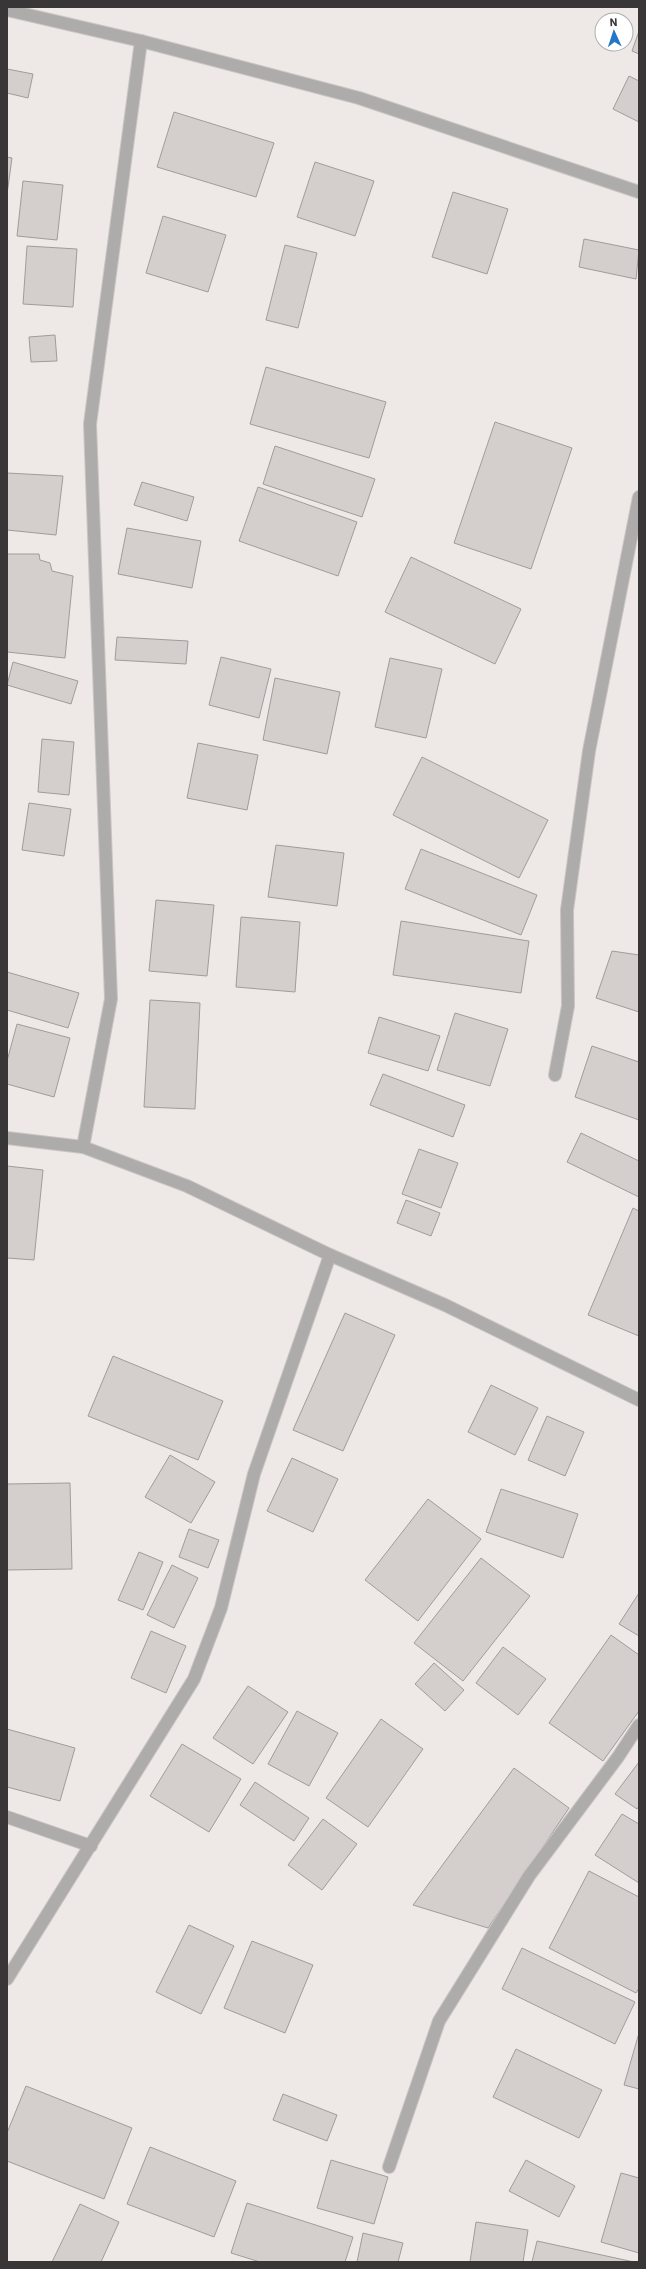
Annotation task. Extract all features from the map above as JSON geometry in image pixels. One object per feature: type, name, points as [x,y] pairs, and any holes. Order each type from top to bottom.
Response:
[{"type":"street","points":[[7,10],[141,40],[359,98],[639,192]]},
{"type":"street","points":[[84,1147],[111,999],[90,424],[141,40]]},
{"type":"street","points":[[555,1075],[568,1006],[567,910],[589,751],[639,497]]},
{"type":"street","points":[[7,1138],[84,1147],[187,1186],[330,1255],[445,1306],[639,1400]]},
{"type":"street","points":[[7,1979],[194,1679],[221,1608],[254,1474],[330,1255]]},
{"type":"street","points":[[389,2167],[439,2021],[530,1876],[618,1757],[639,1725]]},
{"type":"street","points":[[7,1817],[90,1846]]},
{"type":"building","points":[[639,31],[639,54],[634,52],[634,45]]},
{"type":"building","points":[[7,69],[33,74],[28,98],[7,93]]},
{"type":"building","points":[[629,76],[639,81],[639,122],[613,109]]},
{"type":"building","points":[[174,112],[274,143],[256,197],[157,167]]},
{"type":"building","points":[[7,157],[12,158],[7,194]]},
{"type":"building","points":[[315,162],[374,181],[355,236],[297,217]]},
{"type":"building","points":[[23,181],[63,185],[57,240],[17,236]]},
{"type":"building","points":[[453,192],[508,209],[487,274],[432,257]]},
{"type":"building","points":[[163,216],[226,235],[208,292],[146,273]]},
{"type":"building","points":[[584,239],[639,250],[636,279],[579,267]]},
{"type":"building","points":[[285,245],[317,253],[298,328],[266,320]]},
{"type":"building","points":[[27,246],[77,249],[73,307],[23,304]]},
{"type":"building","points":[[55,335],[57,361],[31,362],[29,337]]},
{"type":"building","points":[[266,367],[386,402],[369,458],[250,424]]},
{"type":"building","points":[[495,422],[572,448],[531,569],[454,543]]},
{"type":"building","points":[[275,446],[375,479],[362,517],[263,484]]},
{"type":"building","points":[[7,473],[63,476],[56,535],[7,530]]},
{"type":"building","points":[[142,482],[194,497],[187,521],[134,505]]},
{"type":"building","points":[[258,487],[357,522],[338,576],[239,541]]},
{"type":"building","points":[[127,528],[201,541],[192,588],[118,574]]},
{"type":"building","points":[[7,554],[39,554],[40,560],[50,563],[52,571],[73,576],[65,658],[7,652]]},
{"type":"building","points":[[411,557],[521,609],[495,664],[385,612]]},
{"type":"building","points":[[117,637],[188,641],[186,664],[115,660]]},
{"type":"building","points":[[221,657],[271,669],[259,718],[209,705]]},
{"type":"building","points":[[390,658],[442,669],[426,738],[375,727]]},
{"type":"building","points":[[13,662],[78,681],[71,704],[7,685]]},
{"type":"building","points":[[275,678],[340,692],[327,754],[263,740]]},
{"type":"building","points":[[42,739],[74,742],[69,795],[38,792]]},
{"type":"building","points":[[198,743],[258,755],[247,810],[187,798]]},
{"type":"building","points":[[422,757],[548,820],[519,878],[393,815]]},
{"type":"building","points":[[29,803],[71,809],[64,856],[22,850]]},
{"type":"building","points":[[276,845],[344,853],[337,906],[268,897]]},
{"type":"building","points":[[421,849],[537,895],[521,935],[405,889]]},
{"type":"building","points":[[156,900],[214,905],[207,976],[149,971]]},
{"type":"building","points":[[241,917],[300,922],[295,992],[236,987]]},
{"type":"building","points":[[401,921],[529,941],[521,993],[393,975]]},
{"type":"building","points":[[612,951],[639,955],[639,1012],[596,998]]},
{"type":"building","points":[[7,972],[79,993],[68,1028],[7,1010]]},
{"type":"building","points":[[150,1000],[200,1003],[195,1109],[144,1107]]},
{"type":"building","points":[[455,1013],[508,1029],[490,1086],[437,1070]]},
{"type":"building","points":[[379,1017],[440,1036],[428,1071],[368,1053]]},
{"type":"building","points":[[17,1024],[70,1038],[54,1097],[7,1084],[7,1061]]},
{"type":"building","points":[[592,1046],[639,1062],[639,1120],[575,1097]]},
{"type":"building","points":[[383,1074],[465,1105],[453,1137],[370,1105]]},
{"type":"building","points":[[581,1133],[639,1161],[639,1197],[567,1162]]},
{"type":"building","points":[[419,1149],[458,1163],[441,1208],[402,1194]]},
{"type":"building","points":[[7,1166],[43,1170],[34,1260],[7,1258]]},
{"type":"building","points":[[406,1200],[440,1213],[431,1236],[397,1223]]},
{"type":"building","points":[[633,1208],[639,1211],[639,1336],[588,1315]]},
{"type":"building","points":[[345,1313],[395,1335],[343,1451],[293,1430]]},
{"type":"building","points":[[113,1356],[223,1401],[198,1460],[88,1416]]},
{"type":"building","points":[[491,1385],[538,1408],[515,1455],[468,1432]]},
{"type":"building","points":[[547,1416],[584,1432],[565,1476],[528,1460]]},
{"type":"building","points":[[170,1455],[215,1482],[191,1523],[145,1497]]},
{"type":"building","points":[[292,1458],[338,1479],[313,1532],[267,1511]]},
{"type":"building","points":[[70,1483],[72,1569],[7,1570],[7,1484]]},
{"type":"building","points":[[501,1489],[578,1514],[563,1558],[486,1532]]},
{"type":"building","points":[[428,1499],[481,1539],[418,1621],[365,1580]]},
{"type":"building","points":[[189,1529],[219,1540],[208,1568],[179,1557]]},
{"type":"building","points":[[139,1552],[163,1562],[143,1610],[118,1600]]},
{"type":"building","points":[[481,1558],[530,1596],[463,1681],[414,1643]]},
{"type":"building","points":[[172,1565],[198,1578],[174,1628],[147,1615]]},
{"type":"building","points":[[639,1593],[639,1636],[619,1624]]},
{"type":"building","points":[[151,1631],[186,1646],[166,1693],[131,1678]]},
{"type":"building","points":[[611,1635],[639,1655],[639,1711],[603,1761],[549,1723]]},
{"type":"building","points":[[503,1647],[546,1679],[518,1715],[476,1683]]},
{"type":"building","points":[[434,1663],[464,1690],[445,1711],[415,1684]]},
{"type":"building","points":[[248,1686],[288,1712],[253,1764],[213,1738]]},
{"type":"building","points":[[297,1711],[338,1733],[309,1786],[268,1764]]},
{"type":"building","points":[[381,1719],[423,1749],[368,1827],[326,1798]]},
{"type":"building","points":[[7,1729],[75,1748],[60,1801],[7,1787]]},
{"type":"building","points":[[182,1744],[241,1779],[209,1832],[150,1796]]},
{"type":"building","points":[[639,1762],[639,1806],[637,1809],[615,1794]]},
{"type":"building","points":[[514,1768],[569,1808],[488,1928],[413,1905]]},
{"type":"building","points":[[255,1782],[309,1818],[294,1841],[240,1805]]},
{"type":"building","points":[[622,1814],[639,1824],[639,1883],[595,1855]]},
{"type":"building","points":[[323,1819],[357,1844],[322,1890],[288,1865]]},
{"type":"building","points":[[589,1871],[639,1897],[639,1988],[636,1993],[549,1948]]},
{"type":"building","points":[[189,1925],[234,1946],[201,2014],[156,1992]]},
{"type":"building","points":[[252,1941],[313,1965],[285,2033],[224,2008]]},
{"type":"building","points":[[522,1948],[635,2002],[615,2044],[502,1989]]},
{"type":"building","points":[[639,2033],[639,2089],[624,2085]]},
{"type":"building","points":[[516,2049],[602,2090],[579,2138],[493,2097]]},
{"type":"building","points":[[26,2086],[132,2128],[104,2199],[7,2161],[7,2133]]},
{"type":"building","points":[[283,2094],[337,2115],[327,2141],[273,2120]]},
{"type":"building","points":[[150,2147],[236,2181],[214,2237],[127,2204]]},
{"type":"building","points":[[331,2160],[388,2177],[374,2224],[317,2208]]},
{"type":"building","points":[[526,2160],[575,2186],[559,2217],[509,2191]]},
{"type":"building","points":[[621,2173],[639,2178],[639,2253],[601,2242]]},
{"type":"building","points":[[247,2203],[353,2237],[345,2262],[260,2262],[231,2253]]},
{"type":"building","points":[[80,2204],[119,2222],[101,2262],[52,2262]]},
{"type":"building","points":[[476,2222],[528,2230],[523,2262],[470,2262]]},
{"type":"building","points":[[363,2233],[403,2243],[398,2262],[357,2262]]},
{"type":"building","points":[[537,2241],[634,2262],[532,2262]]}]
